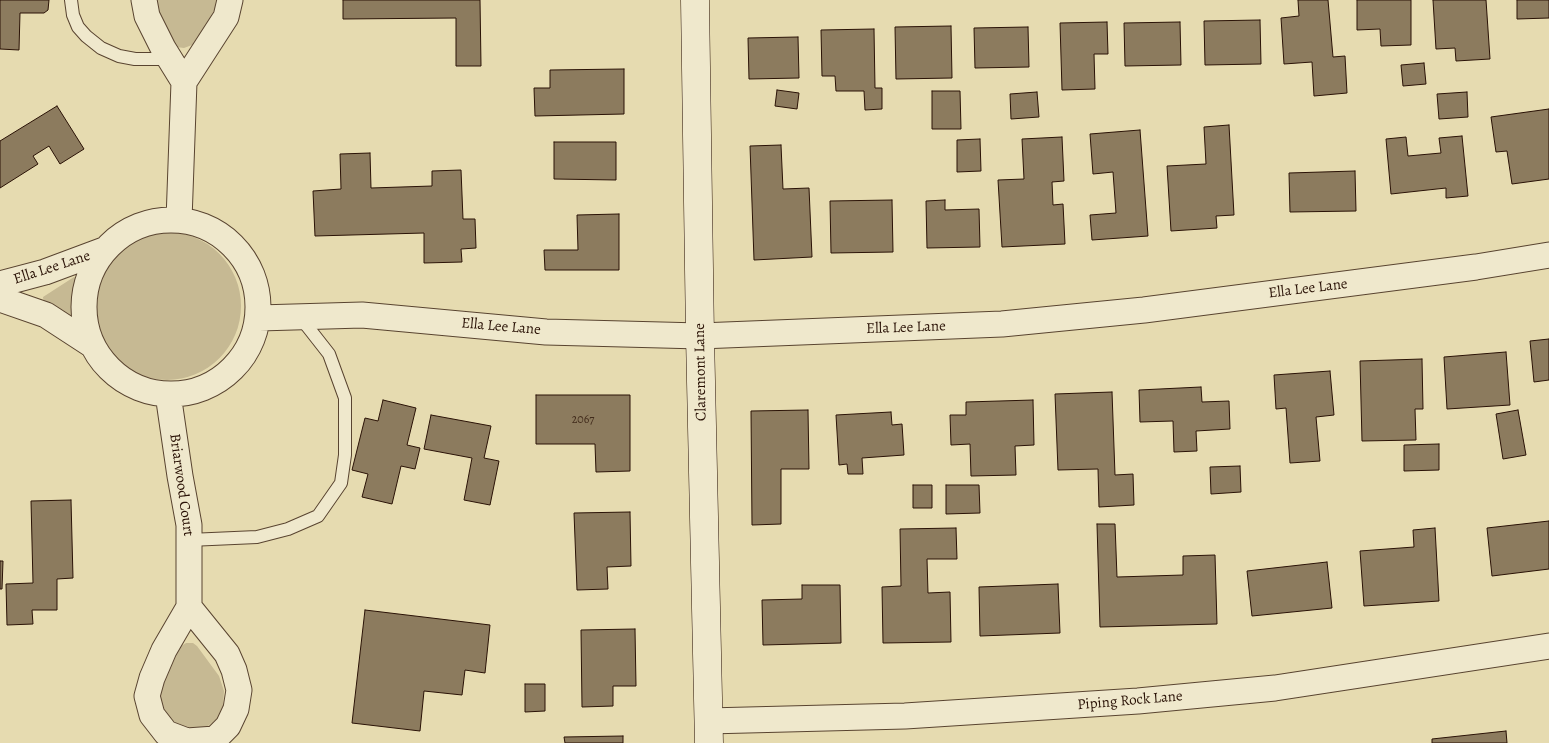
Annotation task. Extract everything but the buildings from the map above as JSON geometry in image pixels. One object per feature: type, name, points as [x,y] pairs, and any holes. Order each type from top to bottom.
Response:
[{"type":"street","points":[[144,0],[147,16],[184,82]]},
{"type":"street","points":[[179,220],[184,82],[226,17],[230,0]]},
{"type":"street","name":"Claremont Lane","points":[[695,0],[709,732]]},
{"type":"street","points":[[179,220],[206,227],[230,242],[248,263],[258,290],[259,318],[252,343],[238,364],[218,381],[194,391],[168,394],[145,390],[123,380],[105,364],[92,345],[84,321],[84,295],[91,271],[104,250],[126,232],[151,222],[179,220]]},
{"type":"street","name":"Ella Lee Lane","points":[[0,284],[45,272],[104,250]]},
{"type":"street","name":"Ella Lee Lane","points":[[259,318],[362,315],[546,332],[700,336],[1002,324],[1153,308],[1476,267],[1549,255]]},
{"type":"street","name":"Ella Lee Lane","points":[[0,299],[46,315],[92,345]]},
{"type":"street","name":"Briarwood Court","points":[[168,394],[189,525],[189,607]]},
{"type":"street","points":[[189,607],[227,654],[234,670],[239,690],[236,709],[228,726],[215,739],[187,741],[166,733],[152,715],[147,696],[152,678],[164,650],[189,607]]},
{"type":"street","name":"Piping Rock Lane","points":[[709,732],[905,716],[1138,701],[1275,688],[1549,646]]},
{"type":"lane","points":[[71,0],[73,15],[78,27],[101,48],[119,56],[135,59],[170,59]]},
{"type":"lane","points":[[189,540],[257,537],[288,530],[318,516],[341,483],[345,455],[345,398],[329,354],[300,316]]},
{"type":"shaded area","points":[[152,0],[216,0],[215,8],[205,28],[192,45],[184,48],[176,47]]},
{"type":"shaded area","points":[[167,232],[182,233],[195,237],[220,253],[236,278],[240,291],[240,321],[236,334],[220,359],[195,375],[182,379],[167,380],[152,379],[139,375],[114,359],[98,334],[94,321],[93,306],[94,291],[98,278],[114,253],[139,237],[152,233]]},
{"type":"shaded area","points":[[74,277],[79,279],[77,301],[80,312],[79,317],[73,319],[44,304],[43,297]]},
{"type":"shaded area","points":[[186,643],[193,643],[197,646],[219,676],[224,691],[223,706],[217,718],[208,726],[196,730],[182,728],[171,719],[161,707],[159,691],[178,648]]}]
